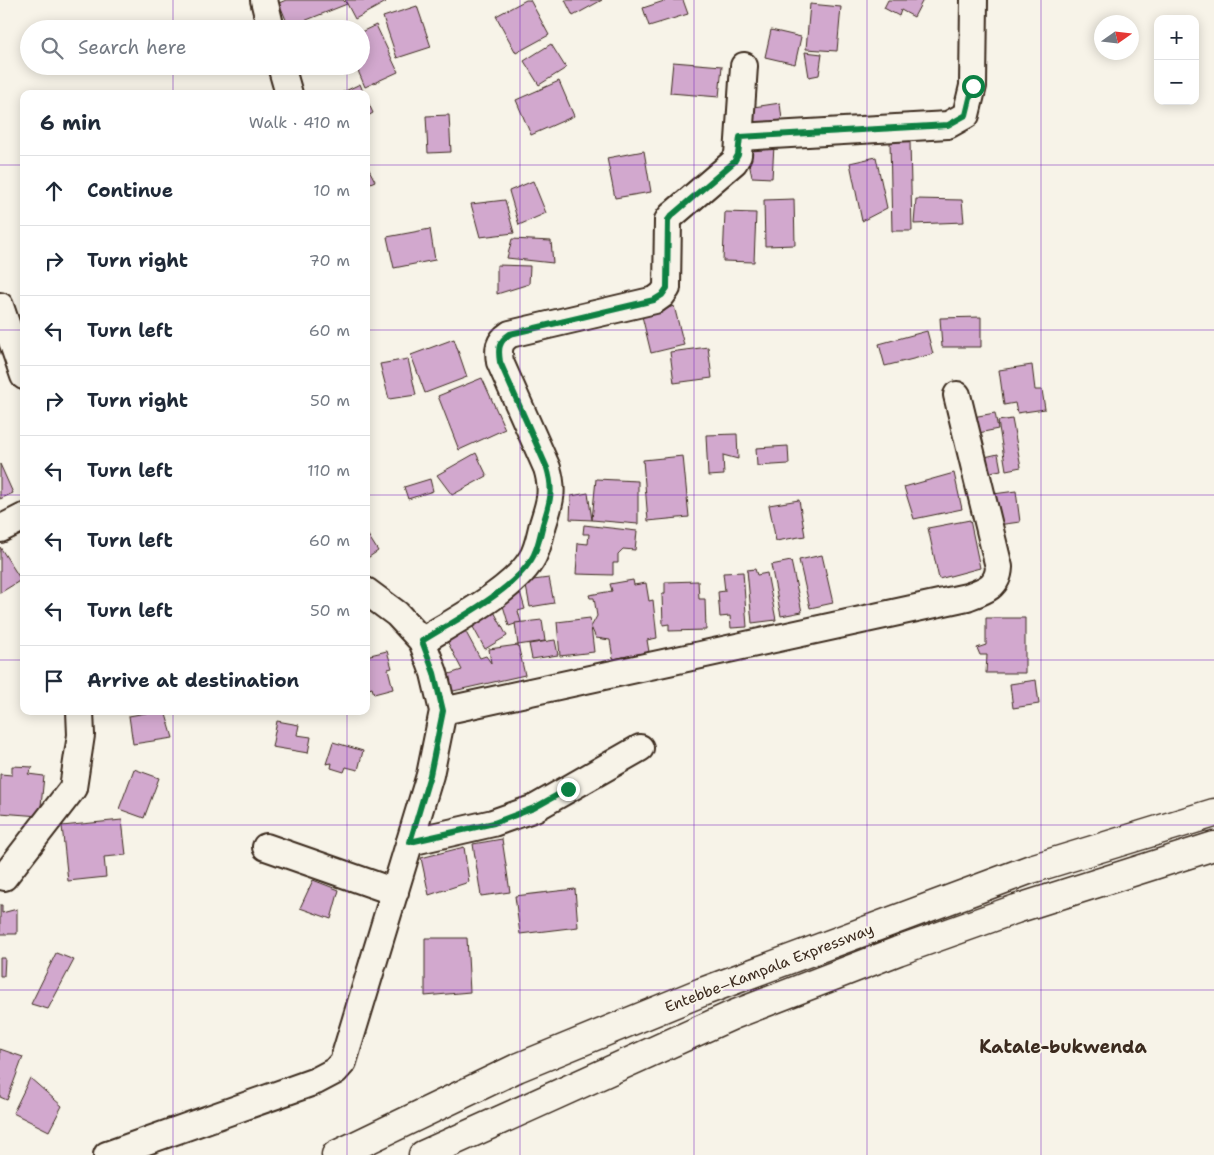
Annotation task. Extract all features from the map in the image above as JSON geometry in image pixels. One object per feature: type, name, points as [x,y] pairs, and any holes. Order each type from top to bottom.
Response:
[{"type":"highway","name":"Entebbe–Kampala Expressway","points":[[336,1155],[517,1068],[702,992],[1031,869],[1214,813]]},
{"type":"highway","name":"Entebbe–Kampala Expressway","points":[[423,1155],[733,1015],[898,951],[1016,909],[1214,846]]},
{"type":"street","points":[[740,137],[948,125],[966,115],[973,86],[974,0]]},
{"type":"street","points":[[265,1],[269,20]]},
{"type":"street","points":[[422,641],[499,592],[522,573],[533,558],[552,496],[552,482],[547,468],[500,362],[498,350],[502,339],[510,334],[654,300],[662,295],[667,288],[668,220],[734,162],[738,155],[744,66]]},
{"type":"street","points":[[284,75],[288,90]]},
{"type":"street","points":[[0,306],[20,364]]},
{"type":"street","points":[[443,711],[983,591],[994,584],[998,576],[999,567],[957,395]]},
{"type":"street","points":[[0,529],[20,519]]},
{"type":"street","points":[[107,1155],[316,1081],[335,1072],[343,1062],[430,775],[443,711],[434,673],[422,641],[396,614],[370,594]]},
{"type":"street","points":[[4,877],[73,788],[81,735],[80,715]]},
{"type":"street","points":[[410,842],[494,823],[534,808],[640,748]]},
{"type":"street","points":[[266,847],[395,892]]},
{"type":"building","points":[[286,0],[343,0],[347,4],[307,20],[286,20],[279,3]]},
{"type":"building","points":[[345,0],[384,0],[386,2],[355,19]]},
{"type":"building","points":[[526,0],[530,0],[549,35],[516,53],[496,16]]},
{"type":"building","points":[[565,0],[602,0],[573,16]]},
{"type":"building","points":[[667,0],[683,0],[688,14],[649,26],[643,8]]},
{"type":"building","points":[[888,0],[923,0],[914,17],[901,10],[899,16],[884,8]]},
{"type":"building","points":[[810,4],[841,7],[837,51],[806,49]]},
{"type":"building","points":[[417,6],[431,47],[397,58],[383,17]]},
{"type":"building","points":[[376,25],[398,72],[365,87],[360,75],[370,75],[370,28]]},
{"type":"building","points":[[771,30],[801,37],[795,64],[765,57]]},
{"type":"building","points":[[551,44],[566,68],[539,85],[524,61]]},
{"type":"building","points":[[805,52],[822,54],[819,75],[809,77]]},
{"type":"building","points":[[673,62],[722,66],[719,97],[670,93]]},
{"type":"building","points":[[559,81],[574,116],[531,135],[516,100]]},
{"type":"building","points":[[360,84],[362,90],[347,90]]},
{"type":"building","points":[[780,103],[782,120],[749,125],[747,108]]},
{"type":"building","points":[[449,115],[451,152],[428,153],[426,116]]},
{"type":"building","points":[[890,141],[910,141],[912,231],[892,231]]},
{"type":"building","points":[[745,145],[774,146],[772,178],[752,177]]},
{"type":"building","points":[[644,151],[651,192],[615,198],[607,158]]},
{"type":"building","points":[[876,157],[887,208],[862,221],[850,163]]},
{"type":"building","points":[[370,172],[375,181],[370,183]]},
{"type":"building","points":[[533,181],[546,213],[519,225],[509,191]]},
{"type":"building","points":[[794,199],[795,245],[765,246],[764,200]]},
{"type":"building","points":[[916,199],[962,200],[964,222],[914,224]]},
{"type":"building","points":[[505,200],[514,233],[480,237],[471,204]]},
{"type":"building","points":[[725,212],[756,213],[754,262],[723,261]]},
{"type":"building","points":[[430,229],[435,260],[394,268],[387,237]]},
{"type":"building","points":[[512,239],[551,241],[553,263],[507,258]]},
{"type":"building","points":[[497,265],[530,266],[529,284],[497,294]]},
{"type":"building","points":[[674,306],[684,345],[651,353],[642,316]]},
{"type":"building","points":[[981,317],[981,347],[942,347],[940,318]]},
{"type":"building","points":[[927,331],[933,354],[885,366],[879,344]]},
{"type":"building","points":[[454,339],[467,377],[425,393],[411,355]]},
{"type":"building","points":[[708,347],[712,378],[674,383],[670,352]]},
{"type":"building","points":[[408,359],[416,395],[389,399],[380,364]]},
{"type":"building","points":[[1032,365],[1035,390],[1042,390],[1045,409],[1017,413],[1015,403],[1004,405],[999,370]]},
{"type":"building","points":[[482,378],[505,429],[459,450],[438,396]]},
{"type":"building","points":[[995,413],[998,429],[974,434],[967,418]]},
{"type":"building","points":[[1012,419],[1021,467],[1006,470],[998,421]]},
{"type":"building","points":[[737,434],[738,459],[723,455],[724,475],[708,476],[706,435]]},
{"type":"building","points":[[788,446],[789,464],[757,466],[756,448]]},
{"type":"building","points":[[476,453],[487,476],[452,495],[437,475]]},
{"type":"building","points":[[998,454],[1001,470],[979,474],[976,459]]},
{"type":"building","points":[[683,456],[689,517],[648,521],[643,460]]},
{"type":"building","points":[[0,464],[13,493],[0,499]]},
{"type":"building","points":[[954,473],[962,509],[914,519],[904,487]]},
{"type":"building","points":[[430,479],[433,491],[408,499],[404,487]]},
{"type":"building","points":[[596,479],[638,481],[638,524],[592,520]]},
{"type":"building","points":[[1016,491],[1020,522],[990,526],[986,495]]},
{"type":"building","points":[[588,493],[592,520],[570,519],[571,496]]},
{"type":"building","points":[[799,500],[805,536],[776,541],[769,505]]},
{"type":"building","points":[[970,520],[980,568],[939,579],[928,528]]},
{"type":"building","points":[[584,525],[637,531],[635,550],[623,549],[618,554],[618,563],[613,563],[613,575],[576,574],[578,543],[588,544],[589,534],[583,534]]},
{"type":"building","points":[[370,538],[378,551],[370,556]]},
{"type":"building","points":[[0,547],[20,581],[0,593]]},
{"type":"building","points":[[822,555],[833,603],[810,608],[799,560]]},
{"type":"building","points":[[791,561],[802,612],[781,616],[771,565]]},
{"type":"building","points":[[755,569],[757,575],[767,573],[776,620],[752,623],[747,570]]},
{"type":"building","points":[[743,572],[747,627],[731,628],[730,616],[720,617],[718,592],[725,591],[723,573]]},
{"type":"building","points":[[549,578],[554,603],[530,607],[525,581]]},
{"type":"building","points":[[633,580],[634,585],[646,583],[649,601],[653,600],[657,638],[647,640],[649,652],[613,659],[610,640],[596,638],[591,627],[597,616],[594,598],[590,598],[589,595],[612,591],[610,584]]},
{"type":"building","points":[[698,581],[699,599],[705,599],[706,630],[669,631],[669,624],[663,625],[662,594],[665,594],[665,582]]},
{"type":"building","points":[[499,592],[514,594],[520,592],[525,609],[518,611],[521,622],[509,626]]},
{"type":"building","points":[[490,604],[507,636],[485,649],[467,616]]},
{"type":"building","points":[[590,618],[594,652],[560,656],[557,622]]},
{"type":"building","points":[[986,618],[1025,618],[1025,673],[986,673],[987,655],[980,655],[977,648],[986,645]]},
{"type":"building","points":[[542,620],[545,641],[518,645],[515,623]]},
{"type":"building","points":[[462,625],[480,658],[486,656],[491,663],[489,649],[518,645],[525,675],[449,692],[446,675],[462,670],[444,635]]},
{"type":"building","points":[[555,640],[558,655],[532,659],[529,644]]},
{"type":"building","points":[[387,651],[392,668],[388,669],[393,689],[374,694],[372,688],[370,689],[370,655]]},
{"type":"building","points":[[1036,680],[1039,704],[1013,708],[1010,684]]},
{"type":"building","points":[[166,715],[173,738],[133,744],[129,716]]},
{"type":"building","points":[[277,721],[299,725],[297,735],[311,737],[308,753],[272,747]]},
{"type":"building","points":[[333,742],[363,751],[358,770],[346,767],[344,772],[331,768],[332,763],[326,764]]},
{"type":"building","points":[[12,766],[33,767],[28,774],[44,776],[40,816],[0,813],[0,774],[12,775]]},
{"type":"building","points":[[134,769],[159,778],[144,818],[119,809]]},
{"type":"building","points":[[122,820],[126,855],[104,857],[106,877],[68,881],[62,826]]},
{"type":"building","points":[[502,839],[510,892],[481,896],[473,844]]},
{"type":"building","points":[[464,847],[469,882],[429,895],[421,858]]},
{"type":"building","points":[[313,880],[339,890],[331,919],[300,908]]},
{"type":"building","points":[[575,889],[578,927],[520,934],[515,896]]},
{"type":"building","points":[[0,905],[2,905],[2,913],[17,909],[17,934],[0,934]]},
{"type":"building","points":[[425,938],[467,938],[470,992],[425,996]]},
{"type":"building","points":[[56,953],[74,960],[48,1009],[31,1004]]},
{"type":"building","points":[[0,958],[5,958],[4,976],[0,976]]},
{"type":"building","points":[[0,1049],[23,1057],[7,1100],[0,1097]]},
{"type":"building","points":[[30,1078],[62,1106],[49,1131],[13,1113]]},
{"type":"district","name":"Katale-bukwenda","points":[[1063,1047]]},
{"type":"route","points":[[568,789],[534,808],[494,823],[410,842],[430,775],[443,711],[434,673],[422,641],[499,592],[522,573],[533,558],[552,496],[552,482],[547,468],[500,362],[498,350],[502,339],[510,334],[654,300],[662,295],[667,288],[668,220],[734,162],[738,155],[740,137],[948,125],[966,115],[973,86]]}]
